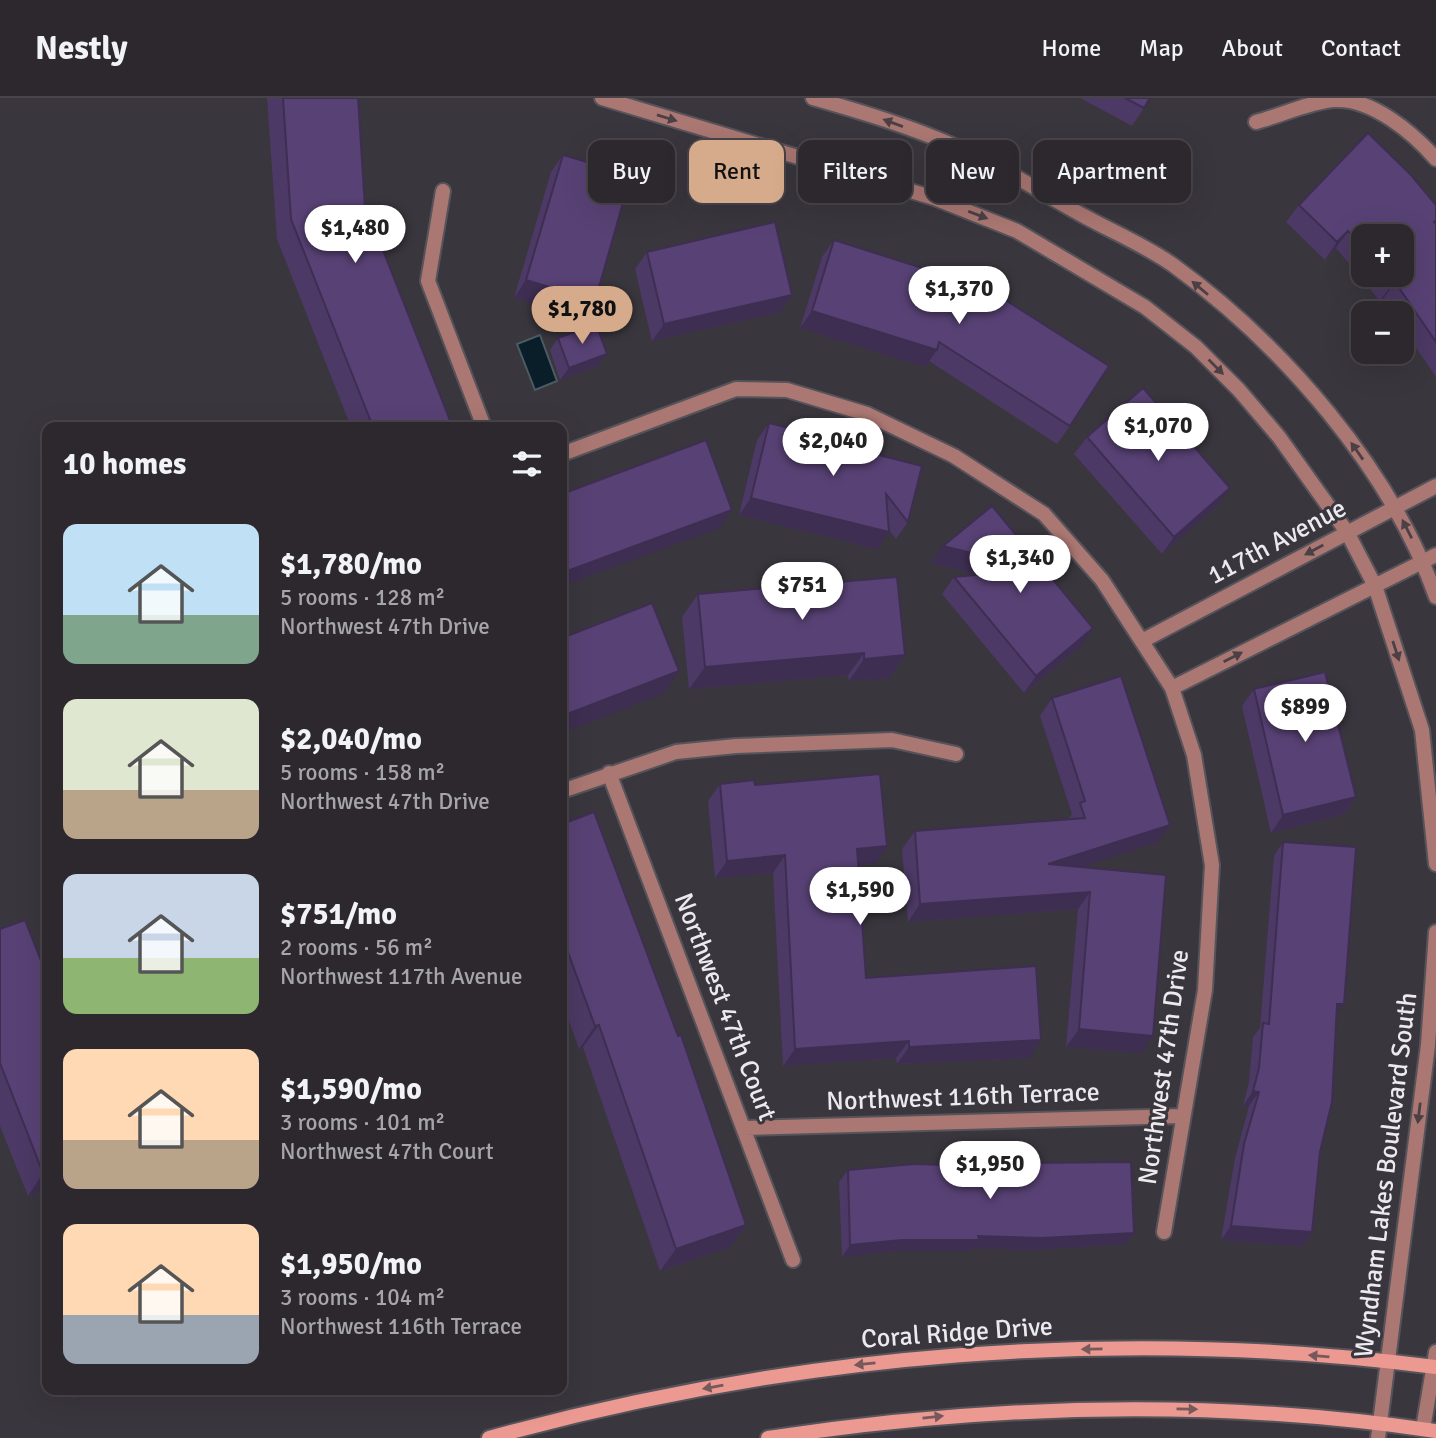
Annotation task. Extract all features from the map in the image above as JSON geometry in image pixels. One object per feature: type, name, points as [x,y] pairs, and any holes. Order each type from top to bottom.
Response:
[{"type":"main road","name":"Coral Ridge Drive","points":[[489,1438],[673,1394],[843,1367],[913,1359],[1035,1351],[1162,1348],[1234,1350],[1387,1363],[1435,1362]]},
{"type":"main road","points":[[768,1438],[904,1420],[1045,1409],[1253,1411],[1379,1430],[1427,1432]]},
{"type":"street","points":[[602,98],[934,198],[1017,231],[1146,307],[1196,347],[1239,390],[1279,438],[1347,532],[1375,586],[1422,730],[1436,864]]},
{"type":"street","points":[[813,98],[872,115],[960,148],[1172,264],[1277,354],[1346,436],[1430,558],[1436,597]]},
{"type":"street","points":[[1256,122],[1335,100],[1348,102],[1371,107],[1424,146],[1436,159]]},
{"type":"street","points":[[443,191],[428,281],[482,422]]},
{"type":"street","name":"Northwest 47th Drive","points":[[567,452],[736,388],[787,390],[867,414],[954,456],[1044,514],[1102,580],[1172,688],[1194,755],[1212,865],[1205,990],[1164,1231]]},
{"type":"street","name":"117th Avenue","points":[[1142,641],[1436,486]]},
{"type":"street","points":[[1172,688],[1430,558]]},
{"type":"street","points":[[567,790],[609,773],[676,752],[736,746],[892,740],[956,754]]},
{"type":"street","name":"Northwest 47th Court","points":[[609,773],[793,1260]]},
{"type":"street","name":"Wyndham Lakes Boulevard South","points":[[1379,1430],[1428,1045],[1436,932]]},
{"type":"street","name":"Northwest 116th Terrace","points":[[745,1128],[1182,1116]]},
{"type":"street","points":[[1427,1432],[1435,1362]]},
{"type":"water","points":[[540,335],[557,381],[535,390],[517,344]]},
{"type":"building","points":[[283,98],[358,98],[367,239],[377,235],[451,422],[371,422],[291,219]]},
{"type":"building","points":[[1125,98],[1150,98],[1144,108]]},
{"type":"building","points":[[1368,133],[1411,175],[1436,205],[1436,342],[1414,310],[1414,301],[1408,301],[1398,287],[1414,287],[1414,224],[1351,224],[1351,235],[1348,231],[1337,242],[1299,205]]},
{"type":"building","points":[[563,155],[588,162],[588,203],[623,203],[595,301],[526,280]]},
{"type":"building","points":[[775,222],[792,295],[664,324],[647,252]]},
{"type":"building","points":[[834,240],[988,289],[1109,366],[1070,426],[939,342],[937,350],[812,311]]},
{"type":"building","points":[[596,324],[607,354],[569,368],[558,338]]},
{"type":"building","points":[[1143,388],[1230,488],[1174,537],[1087,437]]},
{"type":"building","points":[[769,423],[881,451],[879,455],[922,466],[908,522],[886,494],[889,532],[751,498]]},
{"type":"building","points":[[706,440],[732,510],[567,571],[567,492]]},
{"type":"building","points":[[992,506],[1093,628],[1036,676],[954,577],[1038,569],[943,546]]},
{"type":"building","points":[[897,577],[905,655],[864,659],[864,653],[705,667],[698,594]]},
{"type":"building","points":[[652,603],[679,671],[567,714],[567,636]]},
{"type":"building","points":[[1325,672],[1356,797],[1283,815],[1254,689]]},
{"type":"building","points":[[1121,676],[1170,825],[1048,864],[1166,875],[1153,1036],[1079,1029],[1090,892],[920,904],[915,831],[1085,818],[1080,803],[1085,801],[1052,698]]},
{"type":"building","points":[[880,774],[887,846],[857,849],[866,978],[1036,966],[1041,1040],[909,1047],[909,1041],[795,1049],[785,855],[727,861],[720,784],[754,780],[755,785]]},
{"type":"building","points":[[594,812],[678,1036],[681,1035],[746,1225],[676,1249],[599,1025],[595,1026],[567,950],[567,822]]},
{"type":"building","points":[[1283,842],[1356,847],[1344,1004],[1337,1004],[1332,1102],[1320,1152],[1312,1232],[1231,1226],[1244,1144],[1259,1092],[1253,1091],[1259,1068],[1263,1023],[1269,1024]]},
{"type":"building","points":[[25,920],[42,963],[42,1170],[0,1063],[0,929]]},
{"type":"building","points":[[1131,1162],[1134,1233],[1042,1238],[978,1236],[979,1240],[902,1240],[850,1245],[848,1170],[914,1164],[1000,1167],[1000,1164]]}]
